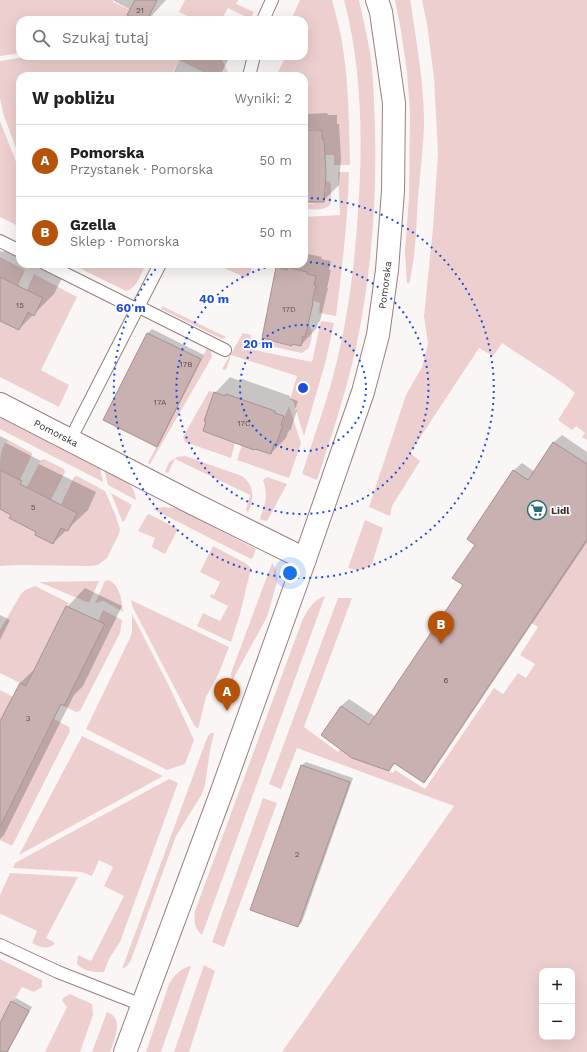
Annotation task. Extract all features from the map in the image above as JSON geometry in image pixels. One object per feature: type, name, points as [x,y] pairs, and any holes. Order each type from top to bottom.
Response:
[{"type":"main road","name":"Pomorska","points":[[125,1052],[222,791],[305,560],[363,392],[378,335],[387,270],[393,191],[394,103],[381,12],[377,0]]},
{"type":"main road","name":"Pomorska","points":[[0,404],[187,501],[305,560]]},
{"type":"lane","points":[[265,16],[272,0]]},
{"type":"lane","points":[[250,72],[253,60]]},
{"type":"lane","points":[[0,241],[16,249]]},
{"type":"lane","points":[[54,268],[225,350]]},
{"type":"lane","points":[[70,440],[158,268]]},
{"type":"lane","points":[[0,945],[58,972],[142,1005]]},
{"type":"shaded area","points":[[0,0],[113,0],[113,2],[130,10],[134,16],[16,16],[16,54],[0,56]]},
{"type":"shaded area","points":[[185,0],[238,0],[236,4],[254,12],[252,16],[244,16],[228,8],[223,16],[187,16],[179,12]]},
{"type":"shaded area","points":[[300,0],[332,0],[341,36],[345,63],[350,165],[334,165],[334,155],[325,155],[322,130],[308,128],[308,72],[278,72],[284,60],[308,60],[308,16],[293,16]]},
{"type":"shaded area","points":[[344,0],[359,0],[370,53],[375,129],[374,213],[369,269],[361,324],[351,368],[333,432],[317,480],[302,474],[321,418],[341,342],[353,267],[360,185],[361,131],[358,78],[350,26]]},
{"type":"shaded area","points":[[395,0],[410,0],[424,105],[423,140],[415,242],[409,284],[407,283],[405,252],[409,197],[410,112],[407,72]]},
{"type":"shaded area","points":[[422,0],[587,0],[587,440],[582,437],[585,433],[576,426],[572,430],[558,420],[575,393],[563,383],[502,343],[493,356],[479,348],[410,453],[420,461],[392,506],[390,516],[369,507],[406,395],[422,367],[428,344],[424,316],[433,228],[438,153],[434,78],[427,24]]},
{"type":"shaded area","points":[[16,58],[16,60],[179,60],[173,72],[16,72],[16,148],[3,113],[0,98],[0,61]]},
{"type":"shaded area","points":[[179,60],[222,60],[228,72],[203,72]]},
{"type":"shaded area","points":[[0,121],[16,162],[16,225],[0,217]]},
{"type":"shaded area","points":[[338,172],[349,172],[346,226],[336,316],[319,313],[320,303],[313,301],[316,276],[307,274],[307,272],[287,268],[308,268],[308,217],[340,215]]},
{"type":"shaded area","points":[[325,180],[330,182],[331,185],[331,203],[329,206],[323,209],[308,209],[308,204],[314,204],[314,202],[326,192]]},
{"type":"shaded area","points":[[0,257],[16,265],[16,268],[25,270],[18,286],[0,277]]},
{"type":"shaded area","points":[[79,268],[144,268],[136,284],[130,290],[126,291]]},
{"type":"shaded area","points":[[224,268],[252,268],[249,276],[244,277]]},
{"type":"shaded area","points":[[34,274],[77,297],[41,370],[69,385],[59,407],[0,377],[0,321],[19,330],[28,312],[34,315],[42,298],[27,290]]},
{"type":"shaded area","points":[[163,306],[226,337],[222,339],[161,309]]},
{"type":"shaded area","points":[[321,321],[334,323],[326,360],[304,436],[293,401],[290,400],[297,376],[231,355],[226,370],[222,369],[243,333],[251,335],[249,349],[312,362]]},
{"type":"shaded area","points":[[308,325],[312,333],[311,339],[309,348],[302,353],[260,344],[262,338],[291,346],[292,344],[301,346],[303,336],[305,337]]},
{"type":"shaded area","points":[[207,348],[211,351],[212,357],[150,464],[148,463]]},
{"type":"shaded area","points":[[209,391],[216,393],[205,421],[203,431],[235,443],[231,458],[185,442],[183,437]]},
{"type":"shaded area","points":[[289,406],[301,443],[289,478],[237,460],[242,445],[271,454],[274,444],[276,445],[281,425]]},
{"type":"shaded area","points":[[0,416],[100,467],[103,482],[0,429]]},
{"type":"shaded area","points":[[8,440],[32,453],[20,480],[0,470],[0,458],[3,446]]},
{"type":"shaded area","points":[[185,456],[242,476],[249,484],[252,492],[252,502],[248,512],[246,510],[250,495],[175,459],[168,473],[165,472],[169,462],[177,457]]},
{"type":"shaded area","points":[[44,459],[64,469],[65,472],[51,500],[27,487],[41,460]]},
{"type":"shaded area","points":[[104,469],[125,480],[135,493],[136,500],[108,485]]},
{"type":"shaded area","points":[[77,476],[105,491],[115,514],[120,529],[107,558],[98,565],[91,566],[0,566],[0,509],[11,515],[10,518],[36,532],[35,535],[53,544],[61,528],[68,531],[77,513],[61,504],[74,477]]},
{"type":"shaded area","points":[[267,477],[287,484],[267,521],[261,520],[260,518],[266,499],[263,480]]},
{"type":"shaded area","points":[[111,493],[132,505],[124,522],[122,521]]},
{"type":"shaded area","points":[[163,507],[176,508],[256,549],[252,559],[153,509]]},
{"type":"shaded area","points":[[149,514],[178,529],[165,554],[153,548],[152,546],[155,538],[138,531]]},
{"type":"shaded area","points":[[365,520],[383,528],[372,564],[367,568],[361,569],[348,568]]},
{"type":"shaded area","points":[[587,539],[587,1052],[282,1052],[454,806],[297,748],[281,789],[269,784],[338,598],[352,598],[304,727],[338,752],[340,749],[393,773],[395,770],[425,789],[494,688],[503,694],[518,673],[526,678],[535,664],[520,655],[538,627],[531,623]]},
{"type":"shaded area","points":[[213,546],[245,563],[251,568],[240,614],[231,642],[197,626],[203,613],[220,621],[228,606],[210,597],[211,594],[214,595],[220,582],[200,572]]},
{"type":"shaded area","points":[[272,563],[276,570],[277,582],[267,617],[232,681],[231,673]]},
{"type":"shaded area","points":[[108,580],[118,589],[123,612],[104,601],[95,603],[105,581]]},
{"type":"shaded area","points":[[99,581],[89,603],[39,582]]},
{"type":"shaded area","points":[[35,586],[69,603],[67,607],[66,606],[26,686],[0,673],[0,630],[21,594],[25,590]]},
{"type":"shaded area","points":[[325,596],[202,935],[197,930],[195,924],[195,911],[302,621],[311,606],[317,600]]},
{"type":"shaded area","points":[[131,600],[229,647],[218,675],[206,697],[198,729],[194,725],[132,606]]},
{"type":"shaded area","points":[[103,610],[122,620],[120,633],[80,711],[76,712],[64,706],[104,625],[98,621]]},
{"type":"shaded area","points":[[132,614],[171,690],[194,740],[185,764],[167,770],[86,729],[130,638],[132,632]]},
{"type":"shaded area","points":[[0,690],[13,697],[0,722]]},
{"type":"shaded area","points":[[54,719],[69,727],[70,731],[12,846],[0,840],[0,827]]},
{"type":"shaded area","points":[[211,733],[214,733],[205,785],[202,794],[176,836],[131,960],[127,966],[122,969],[204,746],[208,736]]},
{"type":"shaded area","points":[[82,736],[163,776],[19,855]]},
{"type":"shaded area","points":[[169,779],[178,783],[120,942],[109,959],[104,972],[93,972],[86,970],[77,964],[78,955],[91,961],[124,896],[104,886],[113,867],[99,860],[92,876],[82,872],[13,868],[15,863]]},
{"type":"shaded area","points":[[263,798],[277,803],[224,947],[212,942]]},
{"type":"shaded area","points":[[10,873],[78,877],[46,938],[55,943],[50,947],[44,948],[32,943],[37,931],[1,914],[0,915],[0,895]]},
{"type":"shaded area","points":[[0,959],[42,980],[42,987],[34,992],[22,987],[13,1002],[11,1002],[0,1023]]},
{"type":"shaded area","points":[[204,965],[215,971],[189,1052],[174,1052]]},
{"type":"shaded area","points":[[191,966],[161,1052],[146,1052],[169,984],[178,972]]},
{"type":"shaded area","points":[[70,994],[92,1004],[93,1015],[80,1052],[45,1052],[67,1007],[62,1001],[63,998]]},
{"type":"shaded area","points":[[107,1012],[116,1019],[117,1024],[116,1036],[110,1052],[92,1052]]},
{"type":"building","points":[[135,0],[157,0],[149,16],[127,15]]},
{"type":"building","points":[[308,130],[322,130],[322,139],[324,139],[326,174],[324,202],[308,202]]},
{"type":"building","points":[[276,268],[287,270],[287,268],[291,268],[316,276],[313,303],[305,337],[303,336],[301,346],[292,344],[292,346],[262,338]]},
{"type":"building","points":[[0,277],[43,298],[34,316],[28,312],[19,330],[0,321]]},
{"type":"building","points":[[147,333],[201,359],[157,447],[103,420]]},
{"type":"building","points":[[214,392],[225,396],[226,394],[275,411],[275,413],[284,416],[281,425],[283,425],[271,454],[255,449],[254,450],[203,431],[206,421],[204,421]]},
{"type":"building","points":[[553,442],[587,464],[587,539],[424,783],[394,763],[389,771],[352,758],[321,735],[341,706],[369,725],[463,585],[452,578],[475,545],[467,539],[513,470],[528,480]]},
{"type":"building","points":[[0,470],[22,481],[20,484],[77,513],[68,531],[61,528],[53,544],[35,535],[36,532],[9,518],[11,515],[0,509]]},
{"type":"building","points":[[66,606],[105,624],[64,706],[61,704],[0,827],[0,721],[20,683],[26,686]]},
{"type":"building","points":[[301,765],[350,782],[298,927],[250,910]]},
{"type":"building","points":[[11,1001],[29,1011],[7,1052],[0,1052],[0,1023]]},
{"type":"place","name":"Lidl","points":[[537,510]]},
{"type":"place","name":"Gzella","points":[[441,644]]},
{"type":"place","name":"Pomorska","points":[[227,711]]}]
